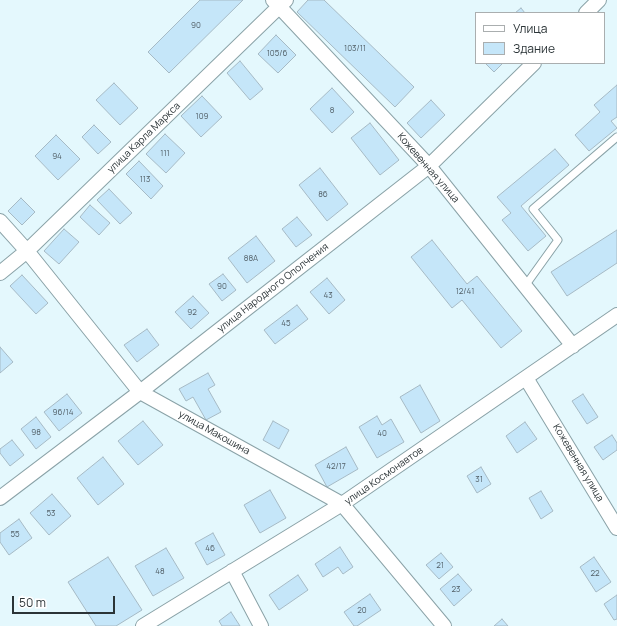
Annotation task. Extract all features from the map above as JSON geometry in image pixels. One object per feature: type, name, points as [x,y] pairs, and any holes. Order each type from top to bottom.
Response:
[{"type":"street","points":[[587,12],[599,0]]},
{"type":"street","name":"Кожевенная улица","points":[[279,2],[429,166],[572,346]]},
{"type":"street","name":"улица Карла Маркса","points":[[0,273],[27,250],[279,2]]},
{"type":"street","name":"улица Народного Ополчения","points":[[0,498],[140,392],[429,166],[533,64]]},
{"type":"street","name":"улица Макошина","points":[[0,221],[27,250],[140,392],[342,504],[444,626]]},
{"type":"street","name":"улица Космонавтов","points":[[143,626],[342,504],[617,315]]},
{"type":"street","name":"Кожевенная улица","points":[[526,378],[617,528]]},
{"type":"street","points":[[232,571],[261,626]]},
{"type":"lane","points":[[525,286],[558,240],[533,209],[617,137]]},
{"type":"building","points":[[200,0],[243,0],[169,73],[148,52]]},
{"type":"building","points":[[308,0],[324,0],[414,87],[395,107],[297,12]]},
{"type":"building","points":[[521,8],[524,12],[516,12]]},
{"type":"building","points":[[276,35],[296,55],[278,73],[258,54]]},
{"type":"building","points":[[240,61],[263,89],[250,100],[227,73]]},
{"type":"building","points":[[486,64],[502,64],[494,72]]},
{"type":"building","points":[[114,83],[138,108],[120,125],[96,100]]},
{"type":"building","points":[[617,85],[617,117],[611,121],[617,128],[589,151],[575,135],[600,112],[594,105]]},
{"type":"building","points":[[332,88],[354,112],[332,133],[310,109]]},
{"type":"building","points":[[202,96],[222,117],[201,137],[181,116]]},
{"type":"building","points":[[431,100],[445,115],[421,138],[407,123]]},
{"type":"building","points":[[370,123],[399,160],[380,175],[351,138]]},
{"type":"building","points":[[94,125],[111,142],[98,154],[82,137]]},
{"type":"building","points":[[165,134],[185,153],[166,173],[146,154]]},
{"type":"building","points":[[56,135],[80,159],[58,180],[35,156]]},
{"type":"building","points":[[555,149],[569,165],[521,206],[546,236],[528,251],[502,220],[511,213],[497,197]]},
{"type":"building","points":[[139,161],[163,186],[151,199],[126,174]]},
{"type":"building","points":[[320,168],[348,204],[327,221],[299,185]]},
{"type":"building","points":[[109,189],[132,213],[120,224],[97,200]]},
{"type":"building","points":[[21,198],[35,212],[22,225],[8,211]]},
{"type":"building","points":[[90,205],[110,223],[99,235],[80,217]]},
{"type":"building","points":[[297,217],[312,235],[296,247],[282,229]]},
{"type":"building","points":[[64,229],[79,242],[59,264],[44,251]]},
{"type":"building","points":[[617,230],[617,263],[567,296],[551,272]]},
{"type":"building","points":[[256,236],[275,261],[247,283],[228,258]]},
{"type":"building","points":[[432,240],[467,284],[477,276],[522,331],[501,348],[462,300],[452,308],[411,257]]},
{"type":"building","points":[[223,274],[236,290],[222,301],[209,284]]},
{"type":"building","points":[[22,275],[48,303],[36,314],[10,286]]},
{"type":"building","points":[[327,278],[345,300],[329,314],[310,292]]},
{"type":"building","points":[[193,296],[209,313],[191,329],[175,312]]},
{"type":"building","points":[[297,305],[308,319],[275,344],[264,330]]},
{"type":"building","points":[[147,329],[159,345],[137,362],[124,345]]},
{"type":"building","points":[[0,347],[13,362],[0,373]]},
{"type":"building","points":[[208,373],[215,385],[208,389],[221,412],[206,420],[193,397],[186,401],[179,389]]},
{"type":"building","points":[[420,385],[440,421],[421,433],[400,397]]},
{"type":"building","points":[[67,394],[82,413],[59,431],[44,412]]},
{"type":"building","points":[[583,394],[598,417],[587,424],[572,401]]},
{"type":"building","points":[[377,416],[382,425],[391,419],[404,442],[377,458],[359,427]]},
{"type":"building","points":[[36,417],[51,437],[36,449],[21,429]]},
{"type":"building","points":[[143,421],[163,445],[138,465],[118,441]]},
{"type":"building","points":[[273,421],[289,430],[279,449],[263,440]]},
{"type":"building","points":[[525,422],[537,439],[517,453],[506,436]]},
{"type":"building","points":[[612,435],[617,443],[617,450],[603,460],[594,447]]},
{"type":"building","points":[[12,440],[24,455],[10,466],[0,453],[0,449]]},
{"type":"building","points":[[346,447],[358,469],[327,487],[315,465]]},
{"type":"building","points":[[103,457],[124,484],[98,505],[77,478]]},
{"type":"building","points":[[481,467],[491,484],[477,493],[467,476]]},
{"type":"building","points":[[270,490],[286,518],[260,533],[244,505]]},
{"type":"building","points":[[541,491],[553,511],[541,519],[529,498]]},
{"type":"building","points":[[52,494],[71,516],[49,535],[30,513]]},
{"type":"building","points":[[19,519],[32,538],[9,555],[0,542],[0,533]]},
{"type":"building","points":[[213,533],[225,555],[207,565],[195,543]]},
{"type":"building","points":[[340,547],[353,567],[343,574],[338,567],[323,577],[315,564]]},
{"type":"building","points":[[166,548],[184,578],[153,596],[135,566]]},
{"type":"building","points":[[441,553],[453,567],[439,579],[426,565]]},
{"type":"building","points":[[108,557],[142,610],[116,626],[96,626],[68,582]]},
{"type":"building","points":[[594,557],[611,582],[596,592],[580,567]]},
{"type":"building","points":[[458,574],[472,590],[454,606],[440,589]]},
{"type":"building","points":[[298,575],[308,590],[279,610],[269,595]]},
{"type":"building","points":[[370,594],[381,610],[357,626],[354,626],[344,612]]},
{"type":"building","points":[[617,595],[617,619],[614,620],[604,604]]},
{"type":"building","points":[[231,612],[240,626],[222,626],[219,621]]},
{"type":"building","points":[[502,619],[508,626],[494,626]]}]
